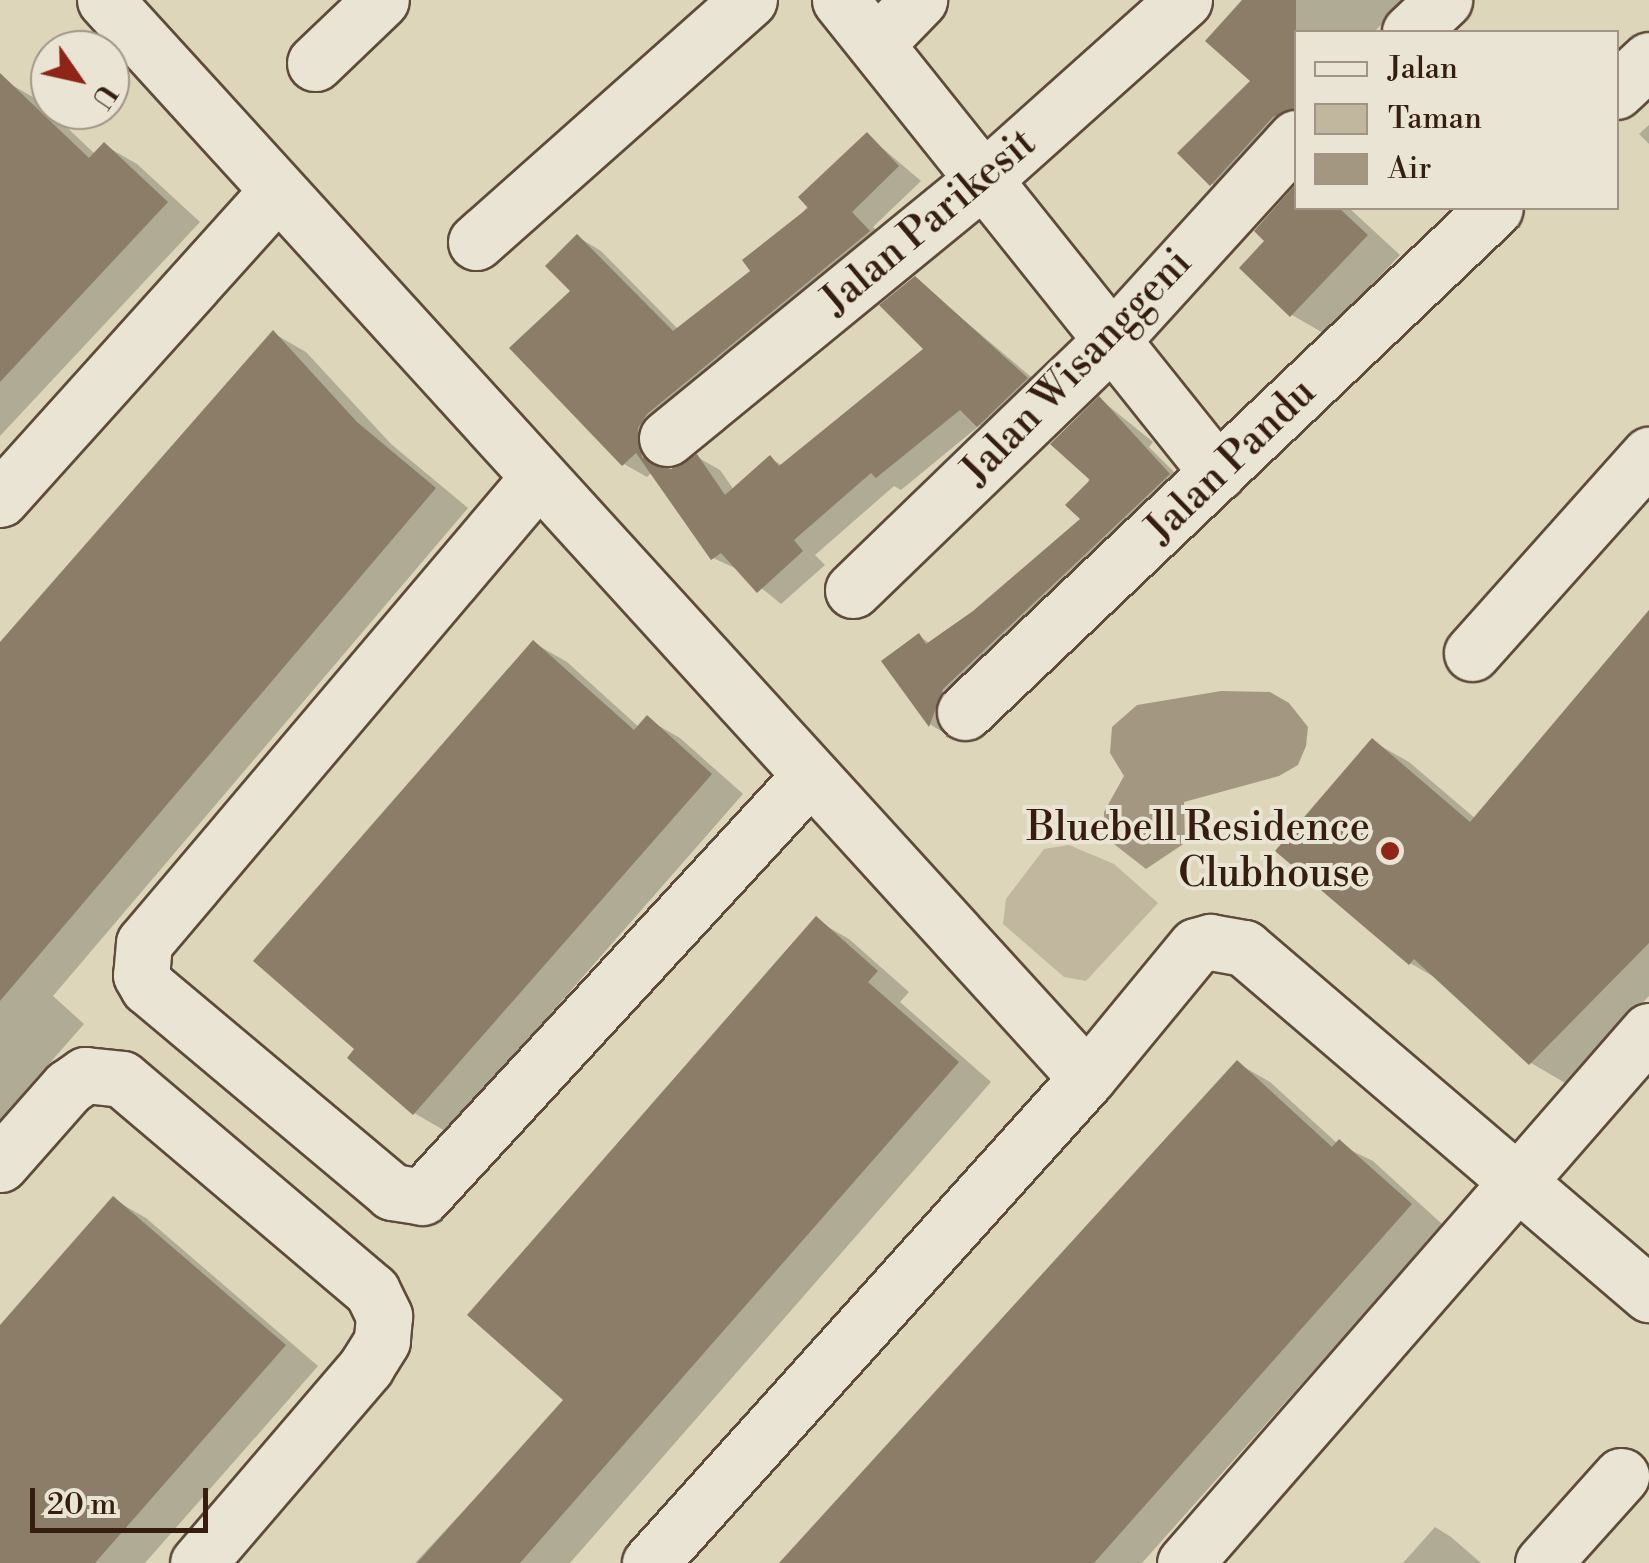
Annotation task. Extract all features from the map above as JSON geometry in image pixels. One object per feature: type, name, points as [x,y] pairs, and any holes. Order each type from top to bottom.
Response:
[{"type":"street","points":[[105,0],[808,778],[1087,1078]]},
{"type":"street","points":[[316,63],[381,0]]},
{"type":"street","points":[[476,242],[748,0]]},
{"type":"street","points":[[840,0],[1218,473]]},
{"type":"street","points":[[876,44],[920,0]]},
{"type":"street","name":"Jalan Parikesit","points":[[668,438],[985,178],[1184,0]]},
{"type":"street","points":[[1412,30],[1444,0]]},
{"type":"street","points":[[1619,89],[1649,60]]},
{"type":"street","name":"Jalan Wisanggeni","points":[[853,590],[1112,340],[1294,140]]},
{"type":"street","points":[[0,500],[276,192]]},
{"type":"street","name":"Jalan Pandu","points":[[965,712],[1494,210]]},
{"type":"street","points":[[1472,653],[1649,455]]},
{"type":"street","points":[[537,480],[144,944],[141,974],[148,987],[392,1192],[422,1197],[808,778]]},
{"type":"street","points":[[650,1563],[1087,1078],[1196,946],[1228,944],[1244,948],[1649,1294]]},
{"type":"street","points":[[1185,1563],[1516,1178],[1649,1031]]},
{"type":"street","points":[[0,1164],[68,1087],[85,1075],[122,1078],[372,1292],[384,1316],[382,1341],[366,1367],[198,1563]]},
{"type":"street","points":[[1543,1563],[1621,1476]]},
{"type":"green space","points":[[1069,845],[1114,864],[1158,903],[1086,981],[1064,977],[1003,924],[1006,899],[1044,849]]},
{"type":"water","points":[[1221,691],[1270,692],[1289,703],[1308,727],[1298,765],[1279,776],[1184,802],[1185,843],[1146,869],[1105,837],[1104,812],[1124,776],[1110,753],[1112,727],[1137,705]]},
{"type":"building","points":[[1242,0],[1296,0],[1294,109],[1273,117],[1210,186],[1177,153],[1250,81],[1205,41]]},
{"type":"building","points":[[0,73],[30,102],[30,130],[60,130],[89,158],[104,142],[168,202],[0,382]]},
{"type":"building","points":[[867,132],[899,166],[852,212],[870,231],[647,414],[638,428],[642,457],[671,469],[697,454],[725,495],[770,455],[779,466],[923,349],[879,305],[915,276],[1028,378],[977,427],[960,410],[876,478],[871,473],[794,540],[803,551],[757,593],[721,553],[711,560],[636,453],[622,466],[509,348],[570,291],[545,266],[577,234],[673,331],[750,271],[742,260],[808,208],[798,197]]},
{"type":"building","points":[[1294,186],[1294,210],[1341,210],[1368,235],[1290,317],[1239,268],[1264,241],[1254,231]]},
{"type":"building","points":[[273,330],[357,422],[436,488],[0,1001],[0,642]]},
{"type":"building","points":[[1099,396],[1170,474],[943,689],[929,727],[881,661],[919,633],[926,644],[973,611],[1080,519],[1065,505],[1090,480],[1050,444]]},
{"type":"building","points":[[1649,610],[1649,943],[1529,1065],[1414,959],[1409,965],[1275,851],[1372,738],[1470,822]]},
{"type":"building","points":[[533,640],[634,730],[647,715],[712,774],[413,1115],[347,1058],[354,1049],[253,961]]},
{"type":"building","points":[[816,916],[878,971],[868,982],[959,1062],[520,1563],[417,1563],[563,1400],[467,1315]]},
{"type":"building","points":[[1237,1060],[1332,1147],[1339,1139],[1412,1204],[1094,1563],[779,1563]]},
{"type":"building","points":[[113,1196],[286,1345],[95,1563],[0,1563],[0,1325]]},
{"type":"place","name":"Bluebell Residence Clubhouse","points":[[1390,851]]}]
